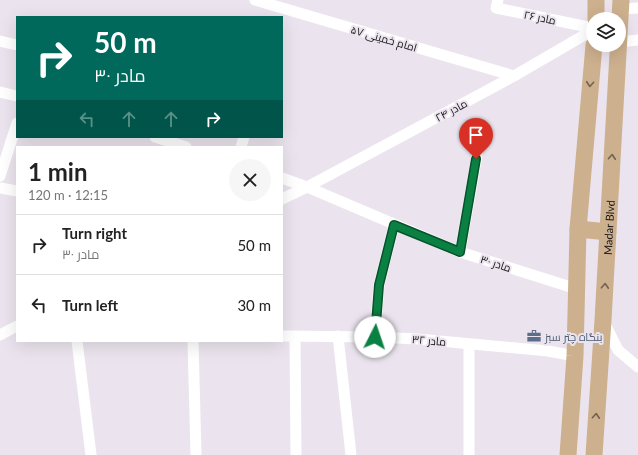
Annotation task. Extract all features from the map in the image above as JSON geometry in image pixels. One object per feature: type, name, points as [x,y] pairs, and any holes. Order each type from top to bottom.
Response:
[{"type":"main road","points":[[596,0],[596,12]]},
{"type":"main road","points":[[568,455],[575,356],[578,230],[593,52]]},
{"type":"main road","name":"Madar Blvd","points":[[596,452],[619,52]]},
{"type":"main road","points":[[578,230],[608,232]]},
{"type":"street","name":"امام خمینی ۵۷","points":[[255,0],[514,76]]},
{"type":"street","name":"مادر ۲۶","points":[[498,0],[496,8],[586,27]]},
{"type":"street","points":[[621,4],[638,8]]},
{"type":"street","name":"مادر ۲۴","points":[[283,199],[307,188],[514,76],[586,33]]},
{"type":"street","points":[[626,41],[638,40]]},
{"type":"street","points":[[0,41],[16,46]]},
{"type":"street","points":[[0,92],[16,96]]},
{"type":"street","points":[[0,176],[16,126]]},
{"type":"street","points":[[158,138],[183,146]]},
{"type":"street","points":[[460,252],[479,144]]},
{"type":"street","name":"مادر ۳۰","points":[[283,178],[460,252],[577,289]]},
{"type":"street","points":[[0,188],[16,191]]},
{"type":"street","points":[[375,337],[379,285],[394,225]]},
{"type":"street","points":[[603,320],[618,350],[638,367]]},
{"type":"street","points":[[0,335],[16,327]]},
{"type":"street","name":"مادر ۳۲","points":[[283,336],[375,337],[548,351],[575,356]]},
{"type":"street","points":[[294,336],[296,455]]},
{"type":"street","points":[[338,336],[350,455]]},
{"type":"street","points":[[77,342],[90,455]]},
{"type":"street","points":[[193,342],[196,455]]},
{"type":"street","points":[[469,344],[469,455]]},
{"type":"place","name":"بنگاه چتر سبز","points":[[534,336]]},
{"type":"route","points":[[375,337],[379,285],[394,225],[460,252],[476,159]]}]
